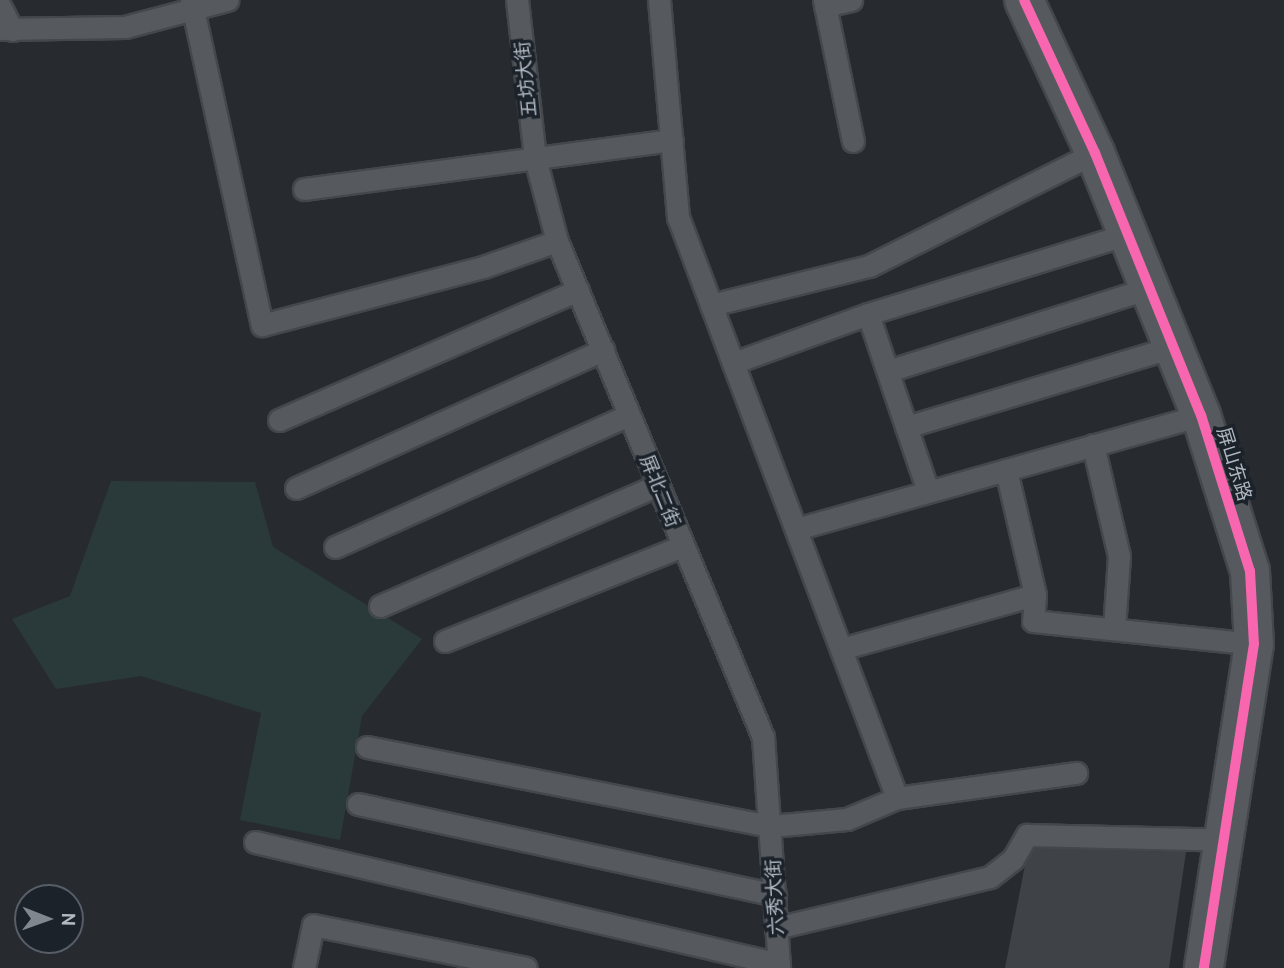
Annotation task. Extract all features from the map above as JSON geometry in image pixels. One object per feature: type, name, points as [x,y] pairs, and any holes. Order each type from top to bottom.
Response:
[{"type":"street","name":"屏山东路","points":[[1024,0],[1095,153],[1150,288],[1200,415],[1250,571],[1254,644],[1204,968]]},
{"type":"lane","points":[[0,6],[6,29],[125,27],[192,5],[228,0]]},
{"type":"lane","name":"五坊大街","points":[[517,0],[535,158]]},
{"type":"lane","points":[[659,0],[678,217],[897,798]]},
{"type":"lane","points":[[851,0],[824,3],[853,141]]},
{"type":"lane","points":[[192,5],[262,325],[483,267],[556,241]]},
{"type":"lane","points":[[304,188],[672,140]]},
{"type":"lane","points":[[711,305],[869,266],[1095,153]]},
{"type":"lane","name":"屏北二街","points":[[535,158],[556,241],[763,737],[771,826]]},
{"type":"lane","points":[[733,363],[868,314],[1128,234]]},
{"type":"lane","points":[[888,371],[1150,288]]},
{"type":"lane","points":[[279,420],[578,290]]},
{"type":"lane","points":[[868,314],[928,491]]},
{"type":"lane","points":[[906,427],[1173,347]]},
{"type":"lane","points":[[296,488],[603,349]]},
{"type":"lane","points":[[335,547],[629,415]]},
{"type":"lane","points":[[796,529],[1200,415]]},
{"type":"lane","points":[[1093,445],[1119,556],[1114,629]]},
{"type":"lane","points":[[1006,470],[1035,595],[1033,621],[1254,644]]},
{"type":"lane","points":[[380,606],[658,485]]},
{"type":"lane","points":[[445,641],[682,545]]},
{"type":"lane","points":[[841,649],[1035,595]]},
{"type":"lane","points":[[366,747],[771,826],[846,819],[897,798],[1076,773]]},
{"type":"lane","points":[[358,804],[775,895]]},
{"type":"lane","name":"六秀大街","points":[[771,826],[779,966]]},
{"type":"lane","points":[[776,928],[990,877],[1013,859],[1027,835],[1224,840]]},
{"type":"lane","points":[[255,842],[779,966]]},
{"type":"lane","points":[[304,968],[313,925],[526,968]]},
{"type":"shaded area","points":[[111,481],[255,482],[273,547],[422,639],[362,716],[340,840],[240,820],[261,713],[141,676],[56,689],[12,619],[70,596]]},
{"type":"building","points":[[1034,848],[1186,852],[1169,968],[1005,968],[1025,865]]},
{"type":"cycle path","points":[[1024,0],[1095,153],[1201,415],[1250,571],[1254,644],[1204,968]]}]
